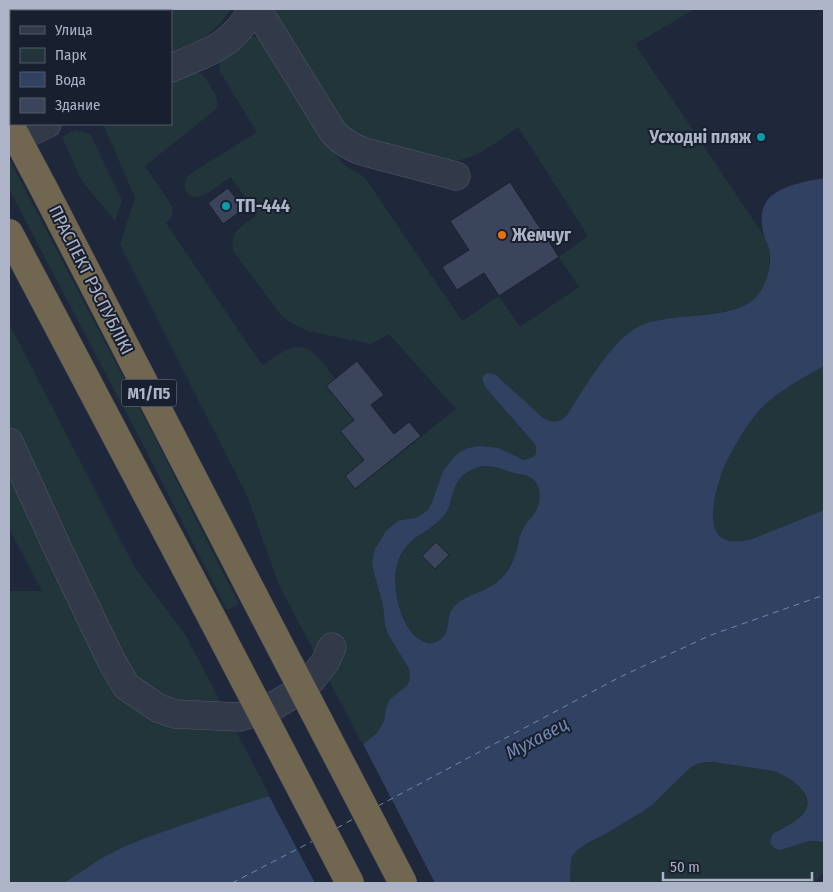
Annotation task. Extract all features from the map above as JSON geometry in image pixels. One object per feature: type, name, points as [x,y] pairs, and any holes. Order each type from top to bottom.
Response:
[{"type":"highway","name":"ПРАСПЕКТ РЭСПУБЛІКІ","points":[[10,125],[403,883]]},
{"type":"highway","name":"М1/П5","points":[[9,233],[350,883]]},
{"type":"street","points":[[172,68],[201,56],[227,42],[243,25],[252,9]]},
{"type":"street","points":[[257,9],[330,127],[341,141],[352,148],[365,152],[456,176]]},
{"type":"street","points":[[9,142],[44,125]]},
{"type":"street","points":[[9,442],[111,660],[126,686],[158,708],[175,714],[239,717],[270,708],[312,679],[325,662],[332,647]]},
{"type":"green space","points":[[9,9],[231,9],[212,31],[172,54],[172,10],[10,10],[10,38]]},
{"type":"green space","points":[[269,9],[695,9],[635,44],[764,236],[770,251],[769,270],[765,285],[755,299],[743,307],[728,311],[641,326],[625,337],[610,353],[567,415],[560,421],[554,422],[541,416],[496,375],[488,373],[483,376],[485,387],[533,442],[536,446],[536,454],[532,458],[523,459],[496,449],[453,458],[443,471],[428,510],[416,518],[400,520],[395,523],[390,527],[375,549],[372,562],[373,570],[383,605],[385,625],[409,669],[410,679],[407,686],[396,695],[386,708],[384,721],[377,733],[363,745],[279,585],[248,498],[120,245],[135,198],[104,125],[172,125],[172,82],[195,73],[205,77],[216,96],[217,106],[215,110],[145,166],[172,206],[172,216],[166,223],[262,365],[286,350],[295,347],[302,348],[315,354],[335,379],[326,386],[354,420],[341,431],[364,460],[345,476],[355,489],[456,409],[389,334],[371,344],[307,331],[288,321],[280,314],[234,252],[232,245],[235,234],[257,215],[231,177],[204,195],[195,197],[188,194],[185,183],[190,174],[257,132],[220,72],[220,59],[250,37],[259,37],[270,47],[341,162],[368,182],[462,321],[499,296],[520,327],[579,287],[559,257],[588,236],[518,127],[480,152],[464,159],[452,161],[443,161],[347,135]]},
{"type":"green space","points":[[75,130],[90,134],[122,200],[115,221],[82,181],[62,137]]},
{"type":"green space","points":[[9,159],[153,434],[239,604],[227,610],[9,189]]},
{"type":"green space","points":[[9,323],[135,568],[185,634],[270,796],[123,847],[100,859],[64,883],[9,883],[9,591],[42,591],[9,528]]},
{"type":"green space","points":[[824,366],[824,510],[752,539],[729,541],[721,537],[716,532],[713,515],[716,492],[724,466],[740,436],[758,412],[772,398]]},
{"type":"green space","points":[[482,466],[496,467],[534,479],[540,493],[537,508],[522,532],[514,558],[506,573],[495,583],[455,607],[442,639],[437,642],[427,643],[417,638],[410,630],[400,610],[396,586],[398,563],[409,542],[440,520],[451,503],[455,487],[460,478],[467,472]]},
{"type":"green space","points":[[705,762],[774,771],[787,777],[799,787],[807,799],[804,813],[794,822],[774,833],[770,841],[818,841],[824,843],[824,871],[815,883],[570,883],[571,858],[576,851],[642,812],[652,805],[690,768]]},
{"type":"water","name":"Мухавец","points":[[824,178],[824,366],[780,392],[753,418],[723,470],[716,492],[713,515],[716,532],[721,537],[729,541],[739,541],[752,539],[824,510],[824,843],[813,841],[780,850],[774,848],[771,844],[770,841],[774,833],[798,819],[804,813],[807,806],[807,799],[804,793],[793,781],[774,771],[705,762],[690,768],[652,805],[642,812],[576,851],[571,858],[570,883],[64,883],[100,859],[123,847],[234,807],[318,781],[377,733],[384,721],[390,699],[407,686],[410,679],[409,669],[388,634],[385,625],[383,605],[373,570],[372,562],[375,549],[386,531],[395,523],[400,520],[416,518],[428,510],[443,471],[460,452],[468,448],[480,446],[498,448],[524,460],[536,454],[536,446],[533,442],[485,387],[483,376],[488,373],[496,375],[542,417],[552,421],[561,420],[567,415],[610,352],[631,331],[655,321],[732,310],[745,305],[755,298],[765,282],[770,262],[769,249],[764,237],[762,224],[762,213],[766,202],[774,194],[785,188],[798,183]],"holes":[[[482,466],[496,467],[530,477],[538,487],[540,496],[538,506],[524,527],[514,558],[502,578],[493,585],[458,603],[451,611],[444,636],[437,642],[428,643],[419,639],[411,631],[400,610],[396,586],[397,565],[406,546],[439,521],[445,514],[460,478]]]},
{"type":"pier","points":[[362,742],[435,883],[315,883],[268,794],[317,779]]},
{"type":"building","name":"Жемчуг","points":[[510,182],[559,257],[499,296],[484,273],[457,290],[442,267],[469,250],[450,221]]},
{"type":"building","name":"ТП-444","points":[[228,188],[244,209],[223,224],[208,203]]},
{"type":"building","points":[[357,361],[384,395],[371,405],[394,434],[409,422],[421,436],[355,489],[345,476],[364,460],[340,431],[354,420],[326,386]]},
{"type":"building","points":[[436,542],[449,555],[435,569],[422,556]]},
{"type":"ferry route","points":[[378,806],[620,677],[711,635],[824,595]]},
{"type":"ferry route","points":[[337,828],[355,818]]},
{"type":"ferry route","points":[[232,883],[313,841]]},
{"type":"place","name":"Усходні пляж","points":[[761,137]]},
{"type":"place","name":"ТП-444","points":[[226,206]]},
{"type":"place","name":"Жемчуг","points":[[502,235]]}]
